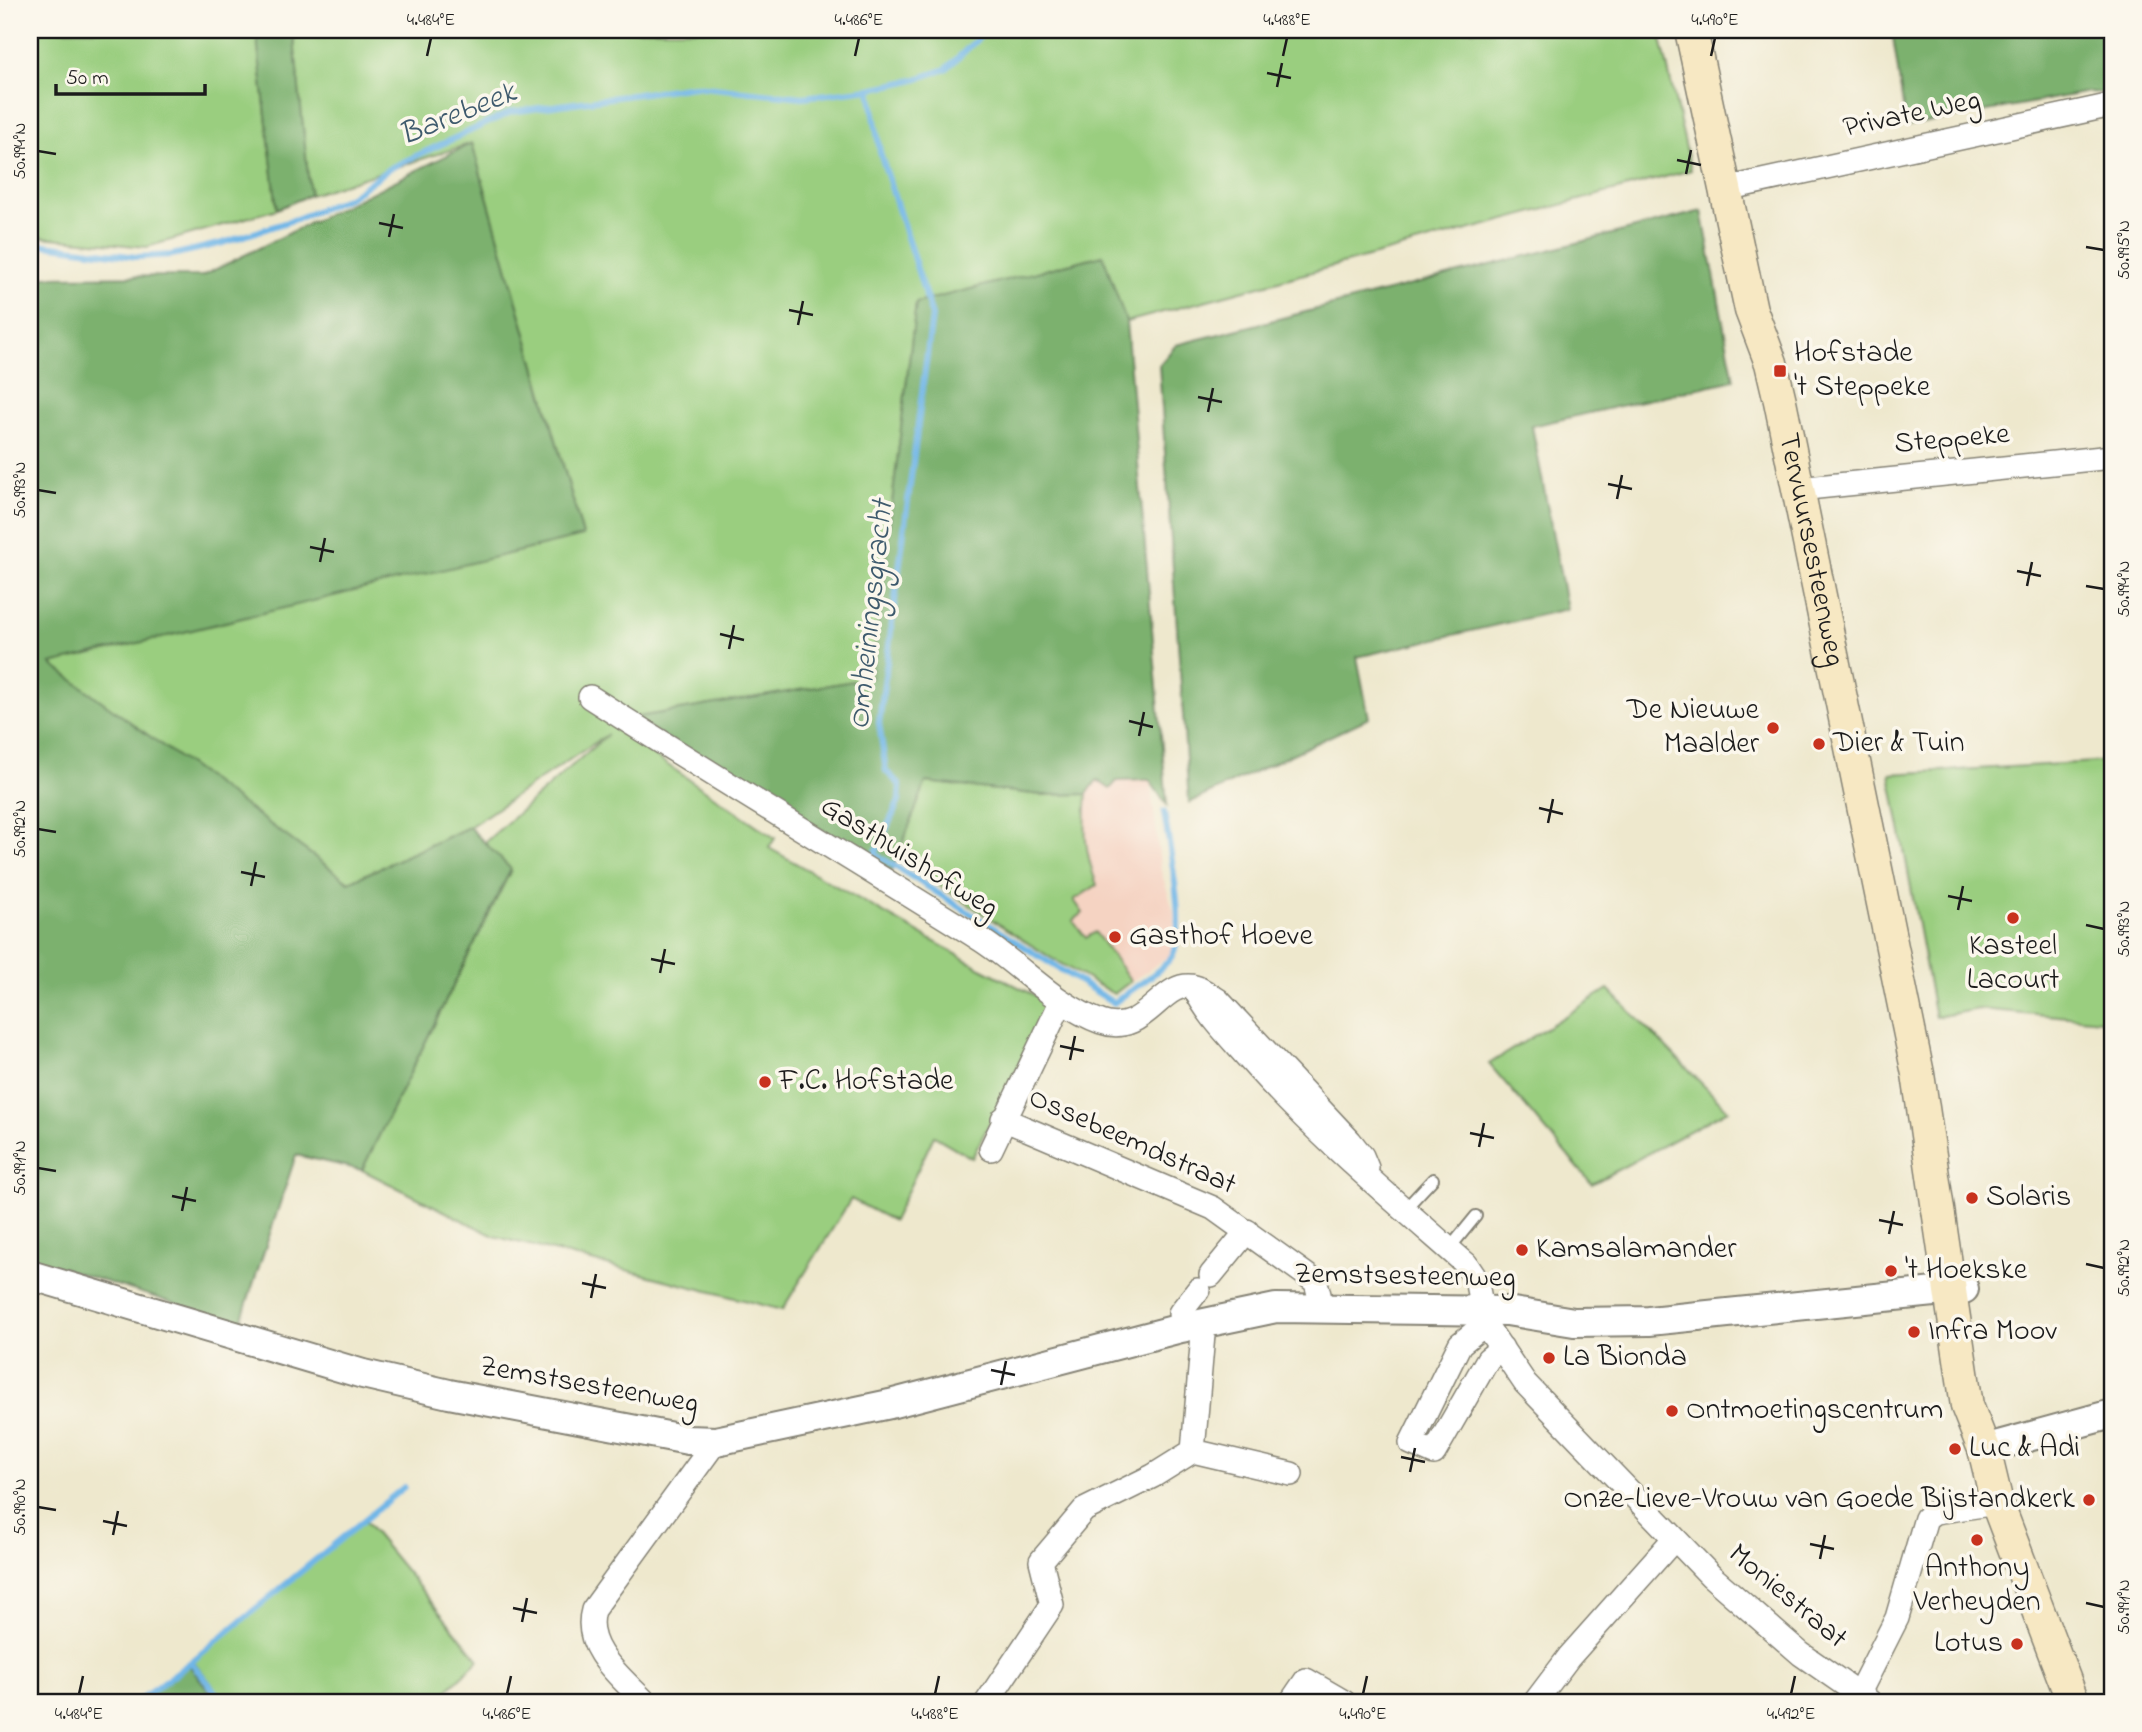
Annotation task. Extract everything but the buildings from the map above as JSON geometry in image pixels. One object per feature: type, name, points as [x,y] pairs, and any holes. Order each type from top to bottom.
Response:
[{"type":"main road","name":"Tervuursesteenweg","points":[[1692,30],[1751,310],[1771,363],[1918,1074],[1957,1290],[1967,1406],[1983,1449],[1997,1503],[2073,1702]]},
{"type":"street","name":"Private Weg","points":[[1725,189],[2112,105]]},
{"type":"street","name":"Steppeke","points":[[1798,489],[1922,474],[2112,457]]},
{"type":"street","name":"Gasthuishofweg","points":[[590,697],[984,942],[1061,1002],[1101,1022],[1120,1026],[1132,1023],[1177,989],[1194,987],[1203,1006],[1226,1020],[1323,1125],[1351,1165],[1371,1177],[1466,1264],[1476,1279],[1483,1317]]},
{"type":"street","name":"Ossebeemdstraat","points":[[991,1149],[1061,1002]]},
{"type":"street","name":"Ossebeemdstraat","points":[[1003,1119],[1213,1208],[1316,1282],[1322,1307]]},
{"type":"street","points":[[1193,1451],[1192,1325],[1180,1313],[1247,1231]]},
{"type":"street","name":"Zemstsesteenweg","points":[[30,1275],[376,1377],[449,1394],[688,1440],[716,1441],[890,1404],[1192,1325],[1276,1308],[1322,1307],[1483,1317],[1528,1312],[1574,1322],[1649,1321],[1957,1290]]},
{"type":"street","points":[[1483,1317],[1460,1344],[1411,1443],[1434,1452],[1488,1359],[1502,1348]]},
{"type":"street","name":"Moniestraat","points":[[1483,1317],[1524,1383],[1674,1539],[1711,1576],[1801,1654],[1864,1698]]},
{"type":"street","points":[[1983,1449],[2112,1414]]},
{"type":"street","points":[[645,1702],[602,1657],[590,1634],[593,1610],[716,1441]]},
{"type":"street","points":[[988,1702],[1052,1605],[1041,1561],[1084,1510],[1153,1476],[1193,1451],[1291,1474]]},
{"type":"street","points":[[1864,1698],[1897,1618],[1926,1518],[1935,1512],[1997,1503]]},
{"type":"street","points":[[1535,1702],[1569,1657],[1674,1539]]},
{"type":"street","points":[[1291,1702],[1306,1680],[1344,1702]]},
{"type":"lane","points":[[1405,1210],[1433,1180]]},
{"type":"lane","points":[[1449,1249],[1476,1216]]},
{"type":"shaded area","points":[[1097,780],[1110,788],[1117,781],[1150,780],[1161,871],[1174,912],[1174,939],[1169,956],[1114,994],[1051,958],[897,858]]},
{"type":"green space","points":[[30,30],[256,30],[277,209],[147,247],[30,236]]},
{"type":"green space","points":[[256,30],[293,30],[310,195],[277,209]]},
{"type":"green space","points":[[293,30],[1659,30],[1691,170],[1126,322],[1103,255],[916,303],[871,678],[632,718],[615,729],[775,838],[769,848],[981,968],[1050,1003],[972,1158],[934,1136],[893,1221],[851,1199],[782,1310],[494,1236],[362,1170],[511,870],[484,843],[608,734],[469,827],[349,882],[50,664],[583,535],[472,143],[310,195]]},
{"type":"green space","points":[[1892,30],[2112,30],[2112,94],[2089,92],[1906,126]]},
{"type":"green space","points":[[472,143],[583,536],[51,664],[349,882],[469,827],[511,869],[362,1170],[296,1155],[240,1324],[30,1258],[30,277],[202,276]]},
{"type":"green space","points":[[1702,211],[1734,380],[1532,426],[1567,609],[1357,657],[1369,718],[1189,803],[1159,365],[1176,345]]},
{"type":"green space","points":[[1103,255],[1126,322],[1167,805],[1149,780],[1117,781],[1110,789],[1097,780],[1087,794],[1042,795],[926,782],[892,871],[632,718],[871,678],[916,303]]},
{"type":"green space","points":[[2112,761],[2112,1021],[1979,1009],[1935,1017],[1890,774]]},
{"type":"green space","points":[[925,782],[1042,795],[1087,794],[1086,840],[1097,885],[1074,900],[1083,913],[1073,921],[1086,938],[1095,932],[1131,981],[1114,994],[1051,958],[897,858]]},
{"type":"green space","points":[[1608,989],[1728,1110],[1592,1184],[1489,1064]]},
{"type":"green space","points":[[363,1519],[479,1660],[434,1702],[226,1702],[192,1659]]},
{"type":"green space","points":[[189,1665],[218,1702],[138,1702]]},
{"type":"waterway","name":"Barebeek","points":[[30,243],[137,257],[172,255],[223,243],[299,218],[350,197],[390,168],[511,112],[694,86],[803,97],[870,89],[913,80],[946,69],[987,30]]},
{"type":"waterway","name":"Omheiningsgracht","points":[[870,89],[880,152],[932,316],[879,723],[886,771],[900,785],[899,801],[875,854],[1114,1003],[1163,966],[1175,949],[1178,912],[1164,812]]},
{"type":"waterway","points":[[224,1702],[191,1662],[404,1487]]},
{"type":"waterway","points":[[137,1702],[191,1662]]},
{"type":"place","name":"Hofstade 't Steppeke","points":[[1780,371]]},
{"type":"place","name":"De Nieuwe Maalder","points":[[1773,728]]},
{"type":"place","name":"Dier & Tuin","points":[[1819,744]]},
{"type":"place","name":"Kasteel Lacourt","points":[[2013,918]]},
{"type":"place","name":"Gasthof Hoeve","points":[[1115,937]]},
{"type":"place","name":"F.C. Hofstade","points":[[765,1082]]},
{"type":"place","name":"Solaris","points":[[1972,1198]]},
{"type":"place","name":"Kamsalamander","points":[[1522,1250]]},
{"type":"place","name":"'t Hoekske","points":[[1891,1271]]},
{"type":"place","name":"Infra Moov","points":[[1914,1332]]},
{"type":"place","name":"La Bionda","points":[[1549,1358]]},
{"type":"place","name":"Ontmoetingscentrum","points":[[1672,1411]]},
{"type":"place","name":"Luc & Adi","points":[[1955,1449]]},
{"type":"place","name":"Onze-Lieve-Vrouw van Goede Bijstandkerk","points":[[2089,1500]]},
{"type":"place","name":"Anthony Verheyden","points":[[1977,1540]]},
{"type":"place","name":"Lotus","points":[[2017,1644]]}]
